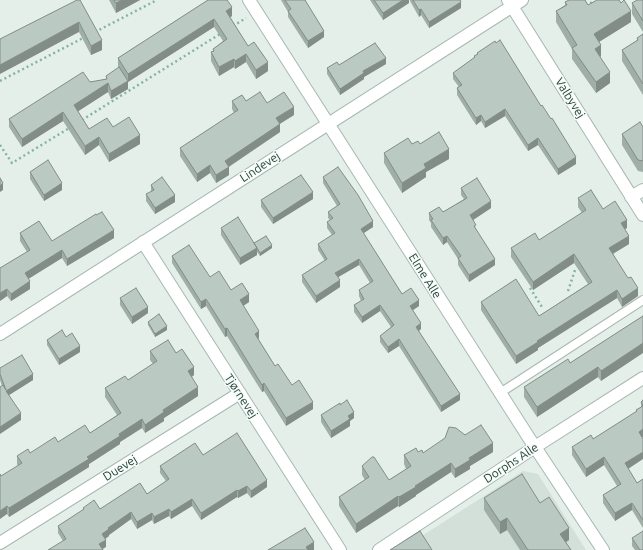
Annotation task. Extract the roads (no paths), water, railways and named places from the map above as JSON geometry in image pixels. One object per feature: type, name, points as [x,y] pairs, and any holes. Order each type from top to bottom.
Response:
[{"type":"street","name":"Elme Alle","points":[[248,0],[535,448],[603,550]]},
{"type":"street","name":"Lindevej","points":[[0,334],[514,2]]},
{"type":"street","name":"Valbyvej","points":[[514,2],[643,215]]},
{"type":"street","points":[[631,197],[643,190]]},
{"type":"street","name":"Tjørnevej","points":[[143,242],[340,550]]},
{"type":"street","name":"Dorphs Alle","points":[[379,550],[643,378]]},
{"type":"street","name":"Duevej","points":[[0,543],[240,393]]},
{"type":"lane","points":[[500,393],[643,300]]}]
